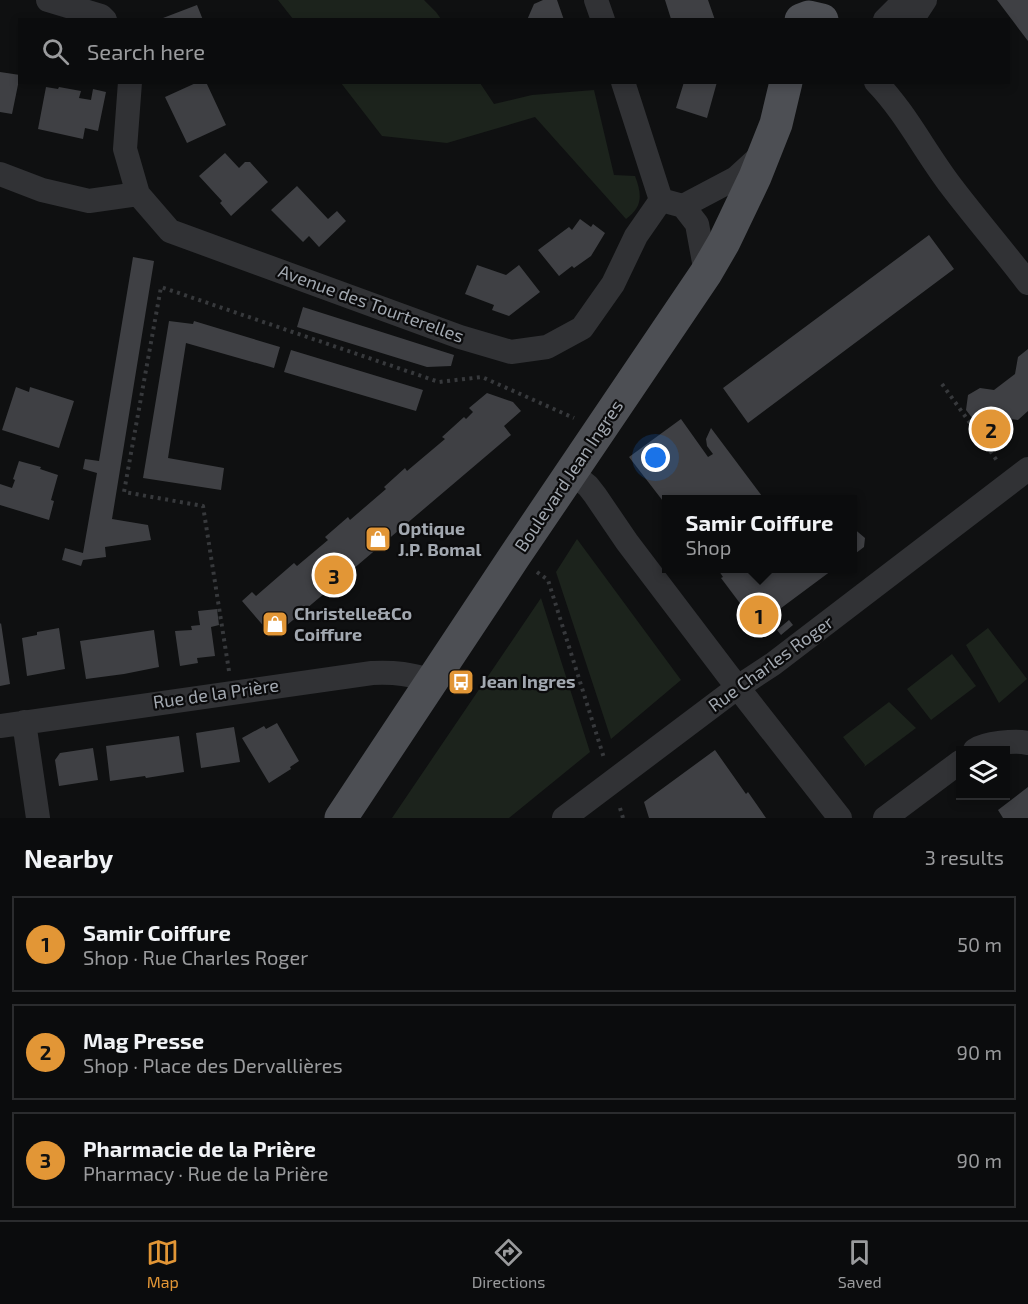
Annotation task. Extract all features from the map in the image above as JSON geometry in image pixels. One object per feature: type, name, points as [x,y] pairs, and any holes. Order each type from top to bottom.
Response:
[{"type":"main road","points":[[801,18],[806,0]]},
{"type":"main road","points":[[824,18],[825,0]]},
{"type":"main road","name":"Boulevard Jean Ingres","points":[[341,818],[706,273],[724,243],[755,177],[770,138],[785,84]]},
{"type":"main road","name":"Boulevard Jean Ingres","points":[[770,138],[799,84]]},
{"type":"street","points":[[48,0],[103,18]]},
{"type":"street","points":[[596,0],[602,18]]},
{"type":"street","points":[[887,18],[905,0]]},
{"type":"street","points":[[913,18],[926,0]]},
{"type":"street","name":"Avenue des Tourterelles","points":[[130,84],[125,149],[138,194],[170,231],[460,337],[511,352],[547,348],[582,328],[613,284],[636,236],[672,203]]},
{"type":"street","points":[[624,84],[672,203],[697,224],[706,273]]},
{"type":"street","points":[[878,84],[904,116],[950,186],[1028,283]]},
{"type":"street","points":[[896,84],[904,116]]},
{"type":"street","points":[[672,203],[736,178],[770,138]]},
{"type":"street","points":[[0,174],[42,190],[89,201],[138,194]]},
{"type":"street","points":[[572,473],[595,495],[627,542],[840,818]]},
{"type":"street","name":"Rue Charles Roger","points":[[564,818],[772,664],[1020,475]]},
{"type":"street","name":"Rue de la Prière","points":[[12,724],[372,673],[397,672],[432,681]]},
{"type":"street","points":[[12,724],[38,818]]},
{"type":"street","points":[[989,746],[1024,741],[1028,743]]},
{"type":"street","points":[[885,818],[956,765]]},
{"type":"path","points":[[232,692],[203,506],[124,492],[161,287],[439,382],[482,377],[601,430]]},
{"type":"path","points":[[942,384],[1020,475]]},
{"type":"path","points":[[514,557],[548,579],[612,782]]},
{"type":"shaded area","points":[[278,0],[424,0],[440,18],[292,18]]},
{"type":"shaded area","points":[[342,84],[481,84],[494,104],[532,95],[594,90],[614,175],[635,176],[640,200],[636,210],[626,219],[535,117],[447,143],[382,136]]},
{"type":"shaded area","points":[[577,539],[681,680],[611,739],[556,572]]},
{"type":"shaded area","points":[[541,598],[590,752],[509,818],[392,818]]},
{"type":"shaded area","points":[[988,628],[1027,679],[999,703],[966,645]]},
{"type":"shaded area","points":[[952,654],[976,686],[931,720],[907,689]]},
{"type":"shaded area","points":[[889,702],[916,728],[864,767],[865,765],[843,737]]},
{"type":"building","points":[[543,0],[557,0],[563,18],[528,18],[534,4]]},
{"type":"building","points":[[665,0],[708,0],[714,18],[671,18]]},
{"type":"building","points":[[997,0],[1028,0],[1028,41]]},
{"type":"building","points":[[197,5],[202,18],[163,18]]},
{"type":"building","points":[[0,72],[18,75],[12,114],[0,112]]},
{"type":"building","points":[[194,84],[207,84],[226,125],[187,143],[165,97]]},
{"type":"building","points":[[683,84],[716,84],[707,118],[676,108]]},
{"type":"building","points":[[46,87],[81,91],[79,98],[91,100],[93,89],[106,92],[98,131],[85,128],[83,139],[38,129]]},
{"type":"building","points":[[225,153],[239,168],[245,162],[250,162],[268,182],[231,216],[220,203],[222,201],[199,176]]},
{"type":"building","points":[[297,186],[328,219],[337,211],[346,221],[319,247],[309,236],[303,242],[271,210]]},
{"type":"building","points":[[580,219],[591,227],[593,224],[605,233],[591,256],[559,276],[538,250],[569,227],[572,230]]},
{"type":"building","points":[[929,235],[954,269],[748,423],[723,388]]},
{"type":"building","points":[[133,257],[154,261],[112,519],[148,525],[151,540],[105,547],[106,557],[83,560],[81,566],[62,560],[65,548],[83,553],[97,473],[83,469],[85,459],[99,461]]},
{"type":"building","points":[[477,265],[506,275],[519,265],[540,292],[509,316],[492,310],[494,305],[465,294]]},
{"type":"building","points":[[303,307],[454,355],[451,366],[427,367],[297,327]]},
{"type":"building","points":[[169,321],[193,324],[194,321],[280,347],[274,368],[186,343],[168,458],[224,468],[221,490],[143,478]]},
{"type":"building","points":[[1028,349],[1028,411],[1018,420],[1003,418],[1001,434],[990,441],[966,410],[968,395],[980,388],[994,390],[1015,374],[1018,357]]},
{"type":"building","points":[[291,350],[423,390],[416,411],[284,372]]},
{"type":"building","points":[[16,387],[29,392],[30,387],[74,401],[59,448],[2,430]]},
{"type":"building","points":[[487,393],[513,402],[521,411],[504,426],[511,435],[273,637],[242,601],[252,592],[256,596],[294,563],[297,566],[328,540],[325,537],[348,517],[350,520],[386,489],[384,487],[405,468],[407,471],[445,439],[442,437],[464,417],[466,419],[473,412],[469,408]]},
{"type":"building","points":[[681,419],[708,457],[713,454],[707,446],[706,439],[711,428],[761,495],[662,495],[662,500],[629,457]]},
{"type":"building","points":[[19,461],[58,475],[51,500],[54,501],[49,520],[0,505],[0,484],[12,488]]},
{"type":"building","points":[[857,531],[865,538],[864,547],[857,552]]},
{"type":"building","points":[[720,573],[828,573],[757,626],[721,578],[723,577]]},
{"type":"building","points":[[217,609],[219,625],[211,627],[215,656],[197,658],[198,663],[180,666],[175,631],[192,630],[191,626],[200,625],[198,611]]},
{"type":"building","points":[[789,620],[793,625],[781,635],[777,630]]},
{"type":"building","points":[[0,624],[10,684],[0,686]]},
{"type":"building","points":[[59,628],[65,669],[27,676],[22,638],[37,635],[37,632]]},
{"type":"building","points":[[154,630],[159,667],[86,679],[80,641]]},
{"type":"building","points":[[465,678],[471,682],[462,694],[457,690]]},
{"type":"building","points":[[277,723],[299,761],[269,783],[242,738],[264,726],[266,729]]},
{"type":"building","points":[[234,727],[240,762],[201,768],[196,733]]},
{"type":"building","points":[[179,736],[184,772],[110,781],[106,746]]},
{"type":"building","points":[[93,748],[98,780],[59,786],[55,760],[60,753]]},
{"type":"building","points":[[715,750],[766,818],[649,818],[644,802]]},
{"type":"building","points":[[1028,787],[1028,818],[1003,818],[998,810]]},
{"type":"place","name":"Mag Presse","points":[[991,429]]},
{"type":"place","name":"Optique J.P. Bomal","points":[[378,539]]},
{"type":"place","name":"Pharmacie de la Prière","points":[[334,575]]},
{"type":"place","name":"Samir Coiffure","points":[[759,615]]},
{"type":"place","name":"Christelle&Co Coiffure","points":[[275,624]]},
{"type":"place","name":"Jean Ingres","points":[[461,682]]}]
